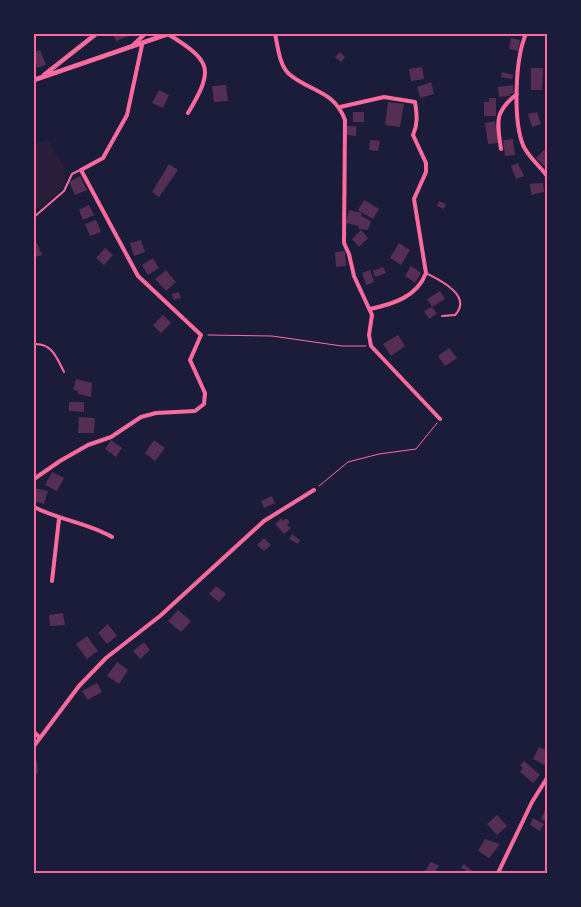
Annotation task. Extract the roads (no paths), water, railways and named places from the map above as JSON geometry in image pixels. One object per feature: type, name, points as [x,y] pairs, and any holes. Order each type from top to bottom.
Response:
[{"type":"street","points":[[41,77],[96,34]]},
{"type":"street","points":[[128,49],[145,34]]},
{"type":"street","points":[[34,80],[168,34],[192,49],[202,58],[204,65],[204,82],[188,113]]},
{"type":"street","points":[[276,34],[282,62],[288,74],[328,96],[340,107],[345,120],[344,243],[357,284],[372,314],[369,335],[371,346],[440,419]]},
{"type":"street","points":[[526,34],[520,55],[517,94],[523,145],[547,176]]},
{"type":"street","points":[[34,479],[60,461],[88,445],[111,436],[141,417],[156,413],[195,411],[204,404],[205,393],[190,360],[201,335],[138,276],[81,170],[103,158],[127,115],[142,44]]},
{"type":"street","points":[[501,149],[498,114],[507,102],[517,94]]},
{"type":"street","points":[[340,107],[384,97],[415,102],[417,127],[413,135],[426,163],[426,172],[414,199],[426,273],[423,283],[409,296],[394,304],[370,309]]},
{"type":"street","points":[[34,746],[79,686],[106,658],[160,616],[264,521],[314,490]]},
{"type":"street","points":[[34,507],[59,518],[102,531],[112,537]]},
{"type":"street","points":[[52,581],[59,518]]},
{"type":"street","points":[[34,732],[40,738]]},
{"type":"street","points":[[498,873],[532,802],[547,778]]},
{"type":"lane","points":[[34,217],[64,191],[72,174],[81,170]]},
{"type":"lane","points":[[426,273],[451,288],[460,300],[460,308],[455,314],[442,316]]},
{"type":"lane","points":[[34,344],[44,345],[51,349],[64,372]]}]
